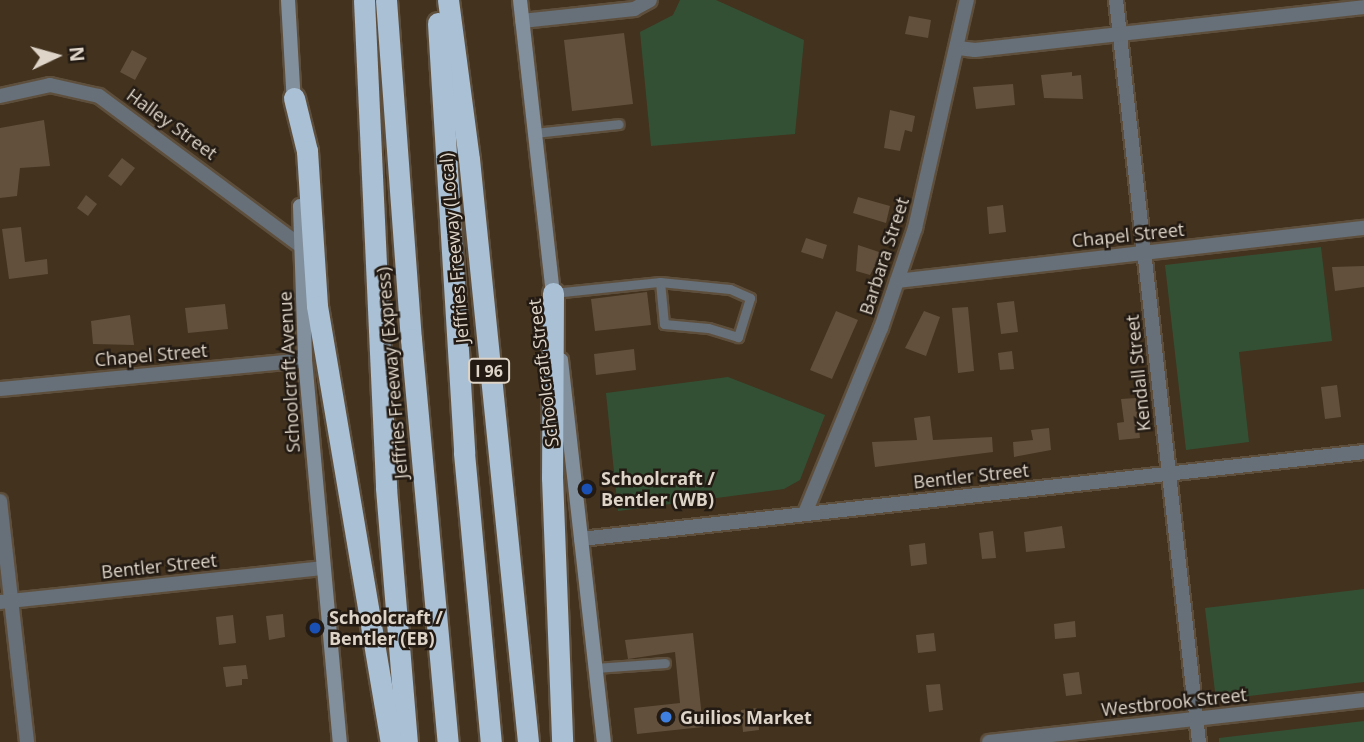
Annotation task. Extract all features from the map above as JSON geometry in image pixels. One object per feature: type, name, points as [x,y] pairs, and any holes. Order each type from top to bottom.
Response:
[{"type":"highway","points":[[364,0],[386,488],[407,742]]},
{"type":"highway","name":"Jeffries Freeway (Express)","points":[[386,0],[411,339],[448,742]]},
{"type":"highway","name":"I 96","points":[[437,0],[464,453],[491,742]]},
{"type":"highway","name":"Jeffries Freeway (Local)","points":[[448,0],[469,159],[528,742]]},
{"type":"highway","points":[[294,98],[307,151],[317,306],[391,742]]},
{"type":"highway","points":[[553,293],[552,477],[562,742]]},
{"type":"main road","name":"Schoolcraft Avenue","points":[[288,0],[303,247],[305,360],[340,742]]},
{"type":"main road","name":"Schoolcraft Street","points":[[520,0],[604,742]]},
{"type":"street","points":[[522,21],[650,0]]},
{"type":"street","name":"Barbara Street","points":[[805,513],[897,281],[930,174],[967,0]]},
{"type":"street","name":"Kendall Street","points":[[1116,0],[1199,742]]},
{"type":"street","points":[[958,48],[975,50],[1364,7]]},
{"type":"street","name":"Halley Street","points":[[0,96],[50,85],[99,96],[303,247]]},
{"type":"street","name":"Chapel Street","points":[[897,281],[1364,228]]},
{"type":"street","name":"Chapel Street","points":[[0,389],[305,360]]},
{"type":"street","name":"Bentler Street","points":[[581,539],[1364,452]]},
{"type":"street","points":[[0,501],[5,601],[27,742]]},
{"type":"street","name":"Bentler Street","points":[[5,601],[322,568]]},
{"type":"street","name":"Westbrook Street","points":[[989,742],[1364,700]]},
{"type":"lane","points":[[534,133],[619,124]]},
{"type":"lane","points":[[553,293],[660,282],[730,289],[750,298],[738,337],[708,328],[664,324],[660,282]]},
{"type":"lane","points":[[596,668],[665,663]]},
{"type":"green space","points":[[680,0],[716,0],[804,40],[795,134],[651,146],[640,32],[673,15]]},
{"type":"green space","points":[[1321,247],[1332,341],[1239,352],[1249,442],[1186,450],[1165,265]]},
{"type":"green space","points":[[728,377],[825,415],[800,480],[784,489],[618,511],[606,393]]},
{"type":"green space","points":[[1364,589],[1364,682],[1216,700],[1205,608]]},
{"type":"green space","points":[[1364,721],[1364,742],[1219,742],[1219,738]]},
{"type":"building","points":[[909,16],[931,20],[928,38],[905,34]]},
{"type":"building","points":[[624,33],[633,104],[572,111],[564,40]]},
{"type":"building","points":[[132,50],[147,58],[135,80],[120,72]]},
{"type":"building","points":[[1072,72],[1072,76],[1081,75],[1083,99],[1044,98],[1041,75]]},
{"type":"building","points":[[1013,84],[1015,105],[976,109],[973,87]]},
{"type":"building","points":[[890,110],[915,116],[912,132],[905,130],[900,151],[884,148]]},
{"type":"building","points":[[44,120],[50,166],[20,168],[17,196],[0,198],[0,128]]},
{"type":"building","points":[[122,158],[135,168],[121,186],[108,176]]},
{"type":"building","points":[[86,195],[97,204],[88,216],[77,208]]},
{"type":"building","points":[[858,197],[890,206],[886,223],[853,213]]},
{"type":"building","points":[[1003,205],[1006,232],[989,234],[987,207]]},
{"type":"building","points":[[21,227],[25,262],[47,259],[48,274],[9,279],[2,229]]},
{"type":"building","points":[[806,238],[827,245],[823,259],[801,252]]},
{"type":"building","points":[[858,245],[882,253],[870,275],[856,271]]},
{"type":"building","points":[[1364,266],[1364,287],[1335,291],[1332,267]]},
{"type":"building","points":[[647,292],[651,325],[595,331],[591,299]]},
{"type":"building","points":[[1014,301],[1018,332],[1001,334],[997,303]]},
{"type":"building","points":[[225,304],[228,329],[188,333],[185,308]]},
{"type":"building","points":[[968,307],[974,371],[958,373],[952,308]]},
{"type":"building","points":[[836,311],[858,320],[832,379],[810,370]]},
{"type":"building","points":[[924,311],[940,317],[926,356],[905,348]]},
{"type":"building","points":[[130,315],[134,345],[93,344],[91,321]]},
{"type":"building","points":[[634,349],[636,370],[596,375],[594,354]]},
{"type":"building","points":[[1012,351],[1014,369],[1000,370],[998,353]]},
{"type":"building","points":[[1337,385],[1341,417],[1325,419],[1321,387]]},
{"type":"building","points":[[1136,398],[1140,438],[1119,440],[1117,423],[1124,422],[1121,399]]},
{"type":"building","points":[[930,416],[933,440],[992,437],[993,452],[875,467],[872,442],[917,440],[914,418]]},
{"type":"building","points":[[1049,428],[1051,450],[1014,457],[1013,442],[1033,440],[1031,430]]},
{"type":"building","points":[[1062,526],[1065,548],[1026,552],[1024,532]]},
{"type":"building","points":[[993,531],[996,558],[982,559],[979,533]]},
{"type":"building","points":[[925,543],[927,564],[911,566],[909,545]]},
{"type":"building","points":[[283,614],[285,637],[269,640],[266,616]]},
{"type":"building","points":[[233,615],[236,643],[219,645],[216,617]]},
{"type":"building","points":[[1075,621],[1076,637],[1055,639],[1054,624]]},
{"type":"building","points":[[693,633],[703,727],[637,734],[634,708],[680,703],[675,652],[628,659],[625,640]]},
{"type":"building","points":[[934,633],[936,651],[918,653],[916,635]]},
{"type":"building","points":[[246,665],[248,679],[242,679],[242,685],[226,687],[223,667]]},
{"type":"building","points":[[1079,672],[1082,694],[1066,696],[1063,674]]},
{"type":"building","points":[[940,684],[943,710],[929,712],[926,685]]},
{"type":"building","points":[[757,708],[759,730],[743,732],[741,710]]},
{"type":"place","name":"Schoolcraft / Bentler (WB)","points":[[587,489]]},
{"type":"place","name":"Schoolcraft / Bentler (EB)","points":[[315,628]]},
{"type":"place","name":"Guilios Market","points":[[666,717]]}]
